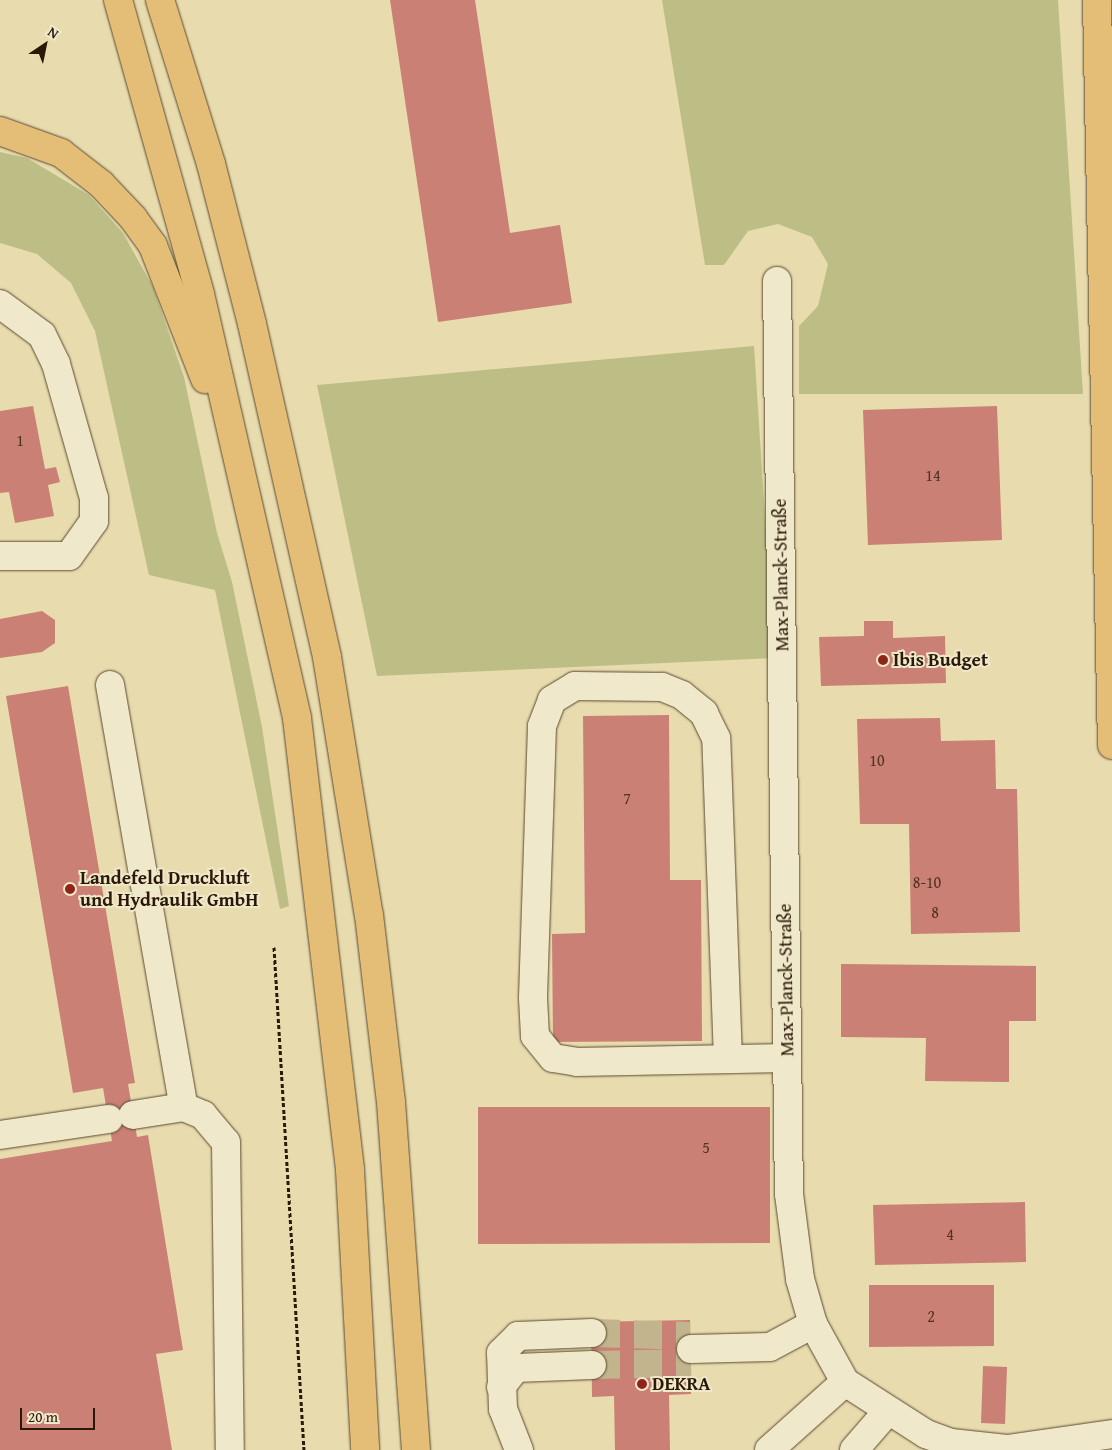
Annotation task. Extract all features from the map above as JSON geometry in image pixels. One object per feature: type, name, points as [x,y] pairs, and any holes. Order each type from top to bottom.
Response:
[{"type":"main road","points":[[118,0],[200,294],[257,532],[297,718],[350,1170],[365,1450]]},
{"type":"main road","points":[[160,0],[211,164],[252,324],[327,657],[369,915],[391,1102],[416,1450]]},
{"type":"main road","points":[[1097,0],[1112,745]]},
{"type":"main road","points":[[0,131],[61,153],[101,184],[153,246],[203,371],[257,532]]},
{"type":"street","name":"Max-Planck-Straße","points":[[777,281],[787,1058],[793,1241],[814,1324],[845,1382],[887,1412],[926,1434],[983,1449],[1112,1434]]},
{"type":"street","points":[[0,304],[42,334],[56,364],[94,498],[94,521],[69,556],[0,556]]},
{"type":"street","points":[[110,685],[184,1107]]},
{"type":"street","points":[[728,1059],[716,738],[704,713],[682,695],[662,687],[575,686],[552,700],[542,726],[532,998],[535,1036],[553,1058],[577,1062],[787,1058]]},
{"type":"street","points":[[0,1135],[184,1107],[203,1116],[226,1142],[230,1450]]},
{"type":"street","points":[[691,1349],[786,1342],[814,1324]]},
{"type":"street","points":[[519,1450],[503,1409],[500,1369],[518,1336],[592,1349]]},
{"type":"street","points":[[769,1450],[845,1382]]},
{"type":"street","points":[[854,1450],[887,1412]]},
{"type":"path","points":[[274,947],[304,1450]]},
{"type":"green space","points":[[662,0],[1058,0],[1083,394],[799,394],[799,326],[818,306],[828,264],[812,237],[778,224],[748,231],[724,265],[705,265]]},
{"type":"green space","points":[[0,152],[27,158],[89,195],[123,233],[153,287],[184,377],[217,533],[232,582],[262,727],[289,906],[280,909],[215,590],[149,575],[95,331],[71,283],[37,254],[0,243]]},
{"type":"green space","points":[[754,346],[774,658],[377,676],[317,385]]},
{"type":"building","points":[[390,0],[475,0],[510,233],[560,225],[572,303],[438,322]]},
{"type":"building","points":[[33,406],[45,469],[56,467],[60,482],[48,485],[54,516],[15,523],[9,492],[0,493],[0,411]]},
{"type":"building","points":[[997,406],[1002,540],[868,545],[863,410]]},
{"type":"building","points":[[42,611],[55,620],[55,643],[42,652],[0,658],[0,619]]},
{"type":"building","name":"Ibis Budget","points":[[864,621],[893,621],[893,638],[945,636],[946,683],[821,686],[819,637],[864,636]]},
{"type":"building","name":"Landefeld Druckluft und Hydraulik GmbH","points":[[68,686],[135,1083],[128,1084],[137,1137],[148,1135],[183,1350],[156,1354],[172,1450],[0,1450],[0,1159],[112,1141],[103,1088],[73,1093],[6,696]]},
{"type":"building","points":[[669,715],[670,880],[701,880],[702,1041],[553,1042],[552,934],[585,933],[583,716]]},
{"type":"building","points":[[940,718],[941,741],[995,740],[996,789],[1017,789],[1020,932],[911,934],[909,824],[860,824],[857,719]]},
{"type":"building","points":[[841,964],[1036,966],[1036,1021],[1009,1021],[1009,1082],[925,1081],[926,1038],[841,1037]]},
{"type":"building","points":[[478,1107],[770,1107],[770,1243],[478,1244]]},
{"type":"building","points":[[1025,1202],[1026,1262],[875,1265],[873,1205]]},
{"type":"building","points":[[869,1285],[994,1285],[994,1346],[869,1347]]},
{"type":"building","name":"DEKRA","points":[[690,1320],[691,1394],[669,1395],[670,1450],[615,1450],[614,1396],[592,1397],[591,1322]]},
{"type":"building","points":[[983,1366],[1007,1367],[1005,1424],[981,1423]]},
{"type":"tunnel","points":[[592,1333],[690,1336]]},
{"type":"tunnel","points":[[592,1365],[691,1363]]},
{"type":"place","name":"Ibis Budget","points":[[883,660]]},
{"type":"place","name":"Landefeld Druckluft und Hydraulik GmbH","points":[[70,889]]},
{"type":"place","name":"DEKRA","points":[[642,1384]]}]
